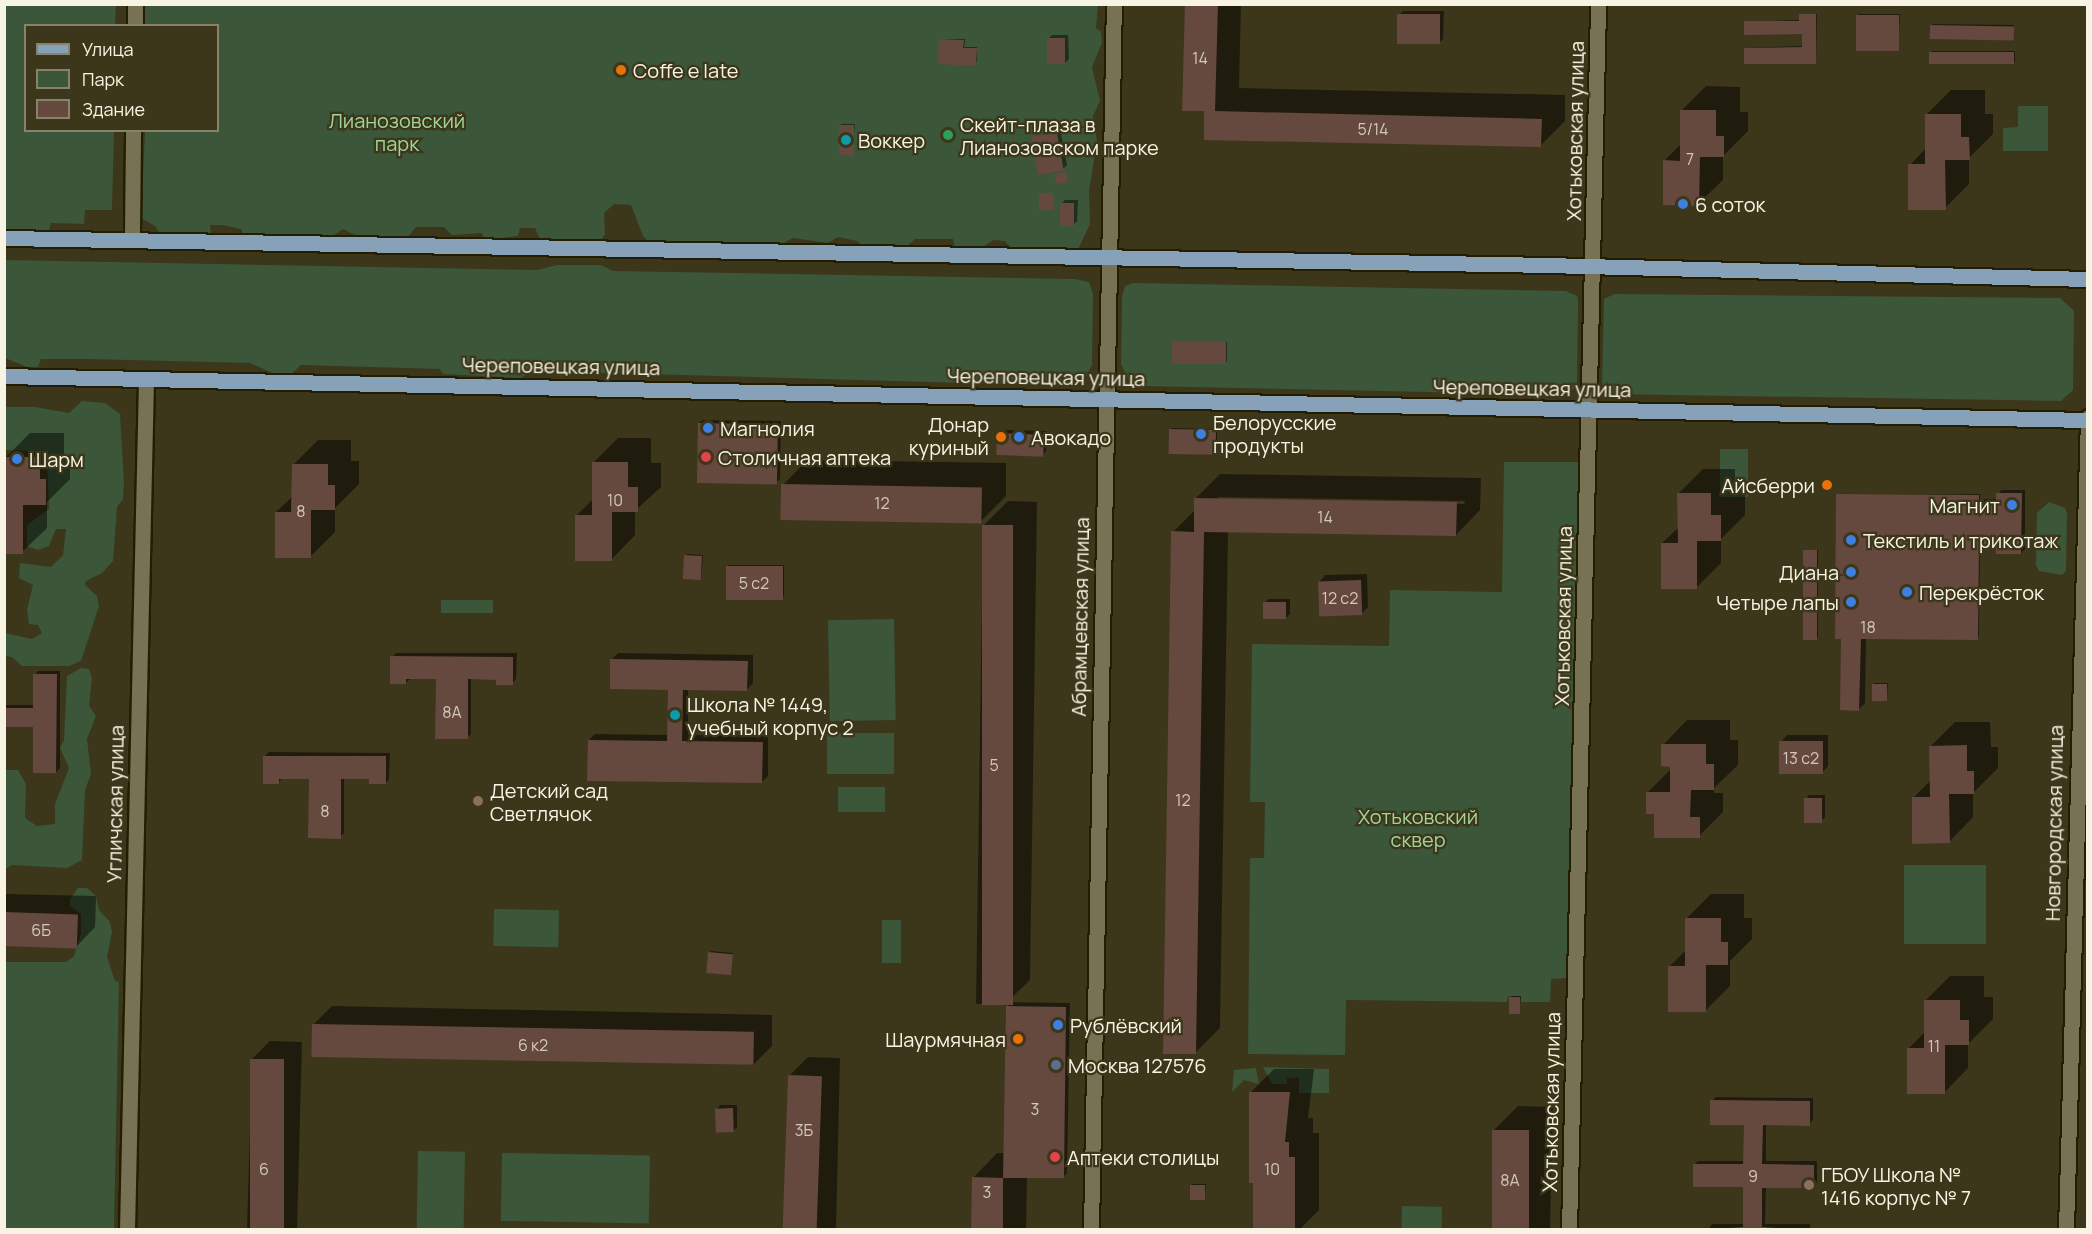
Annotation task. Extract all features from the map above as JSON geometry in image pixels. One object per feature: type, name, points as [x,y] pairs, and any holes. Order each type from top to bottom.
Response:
[{"type":"main road","points":[[4,238],[1592,266],[2088,279]]},
{"type":"main road","name":"Череповецкая улица","points":[[4,376],[2088,419]]},
{"type":"street","points":[[135,4],[135,24]]},
{"type":"street","name":"Абрамцевская улица","points":[[1091,1230],[1114,4]]},
{"type":"street","name":"Хотьковская улица","points":[[1569,1230],[1598,4]]},
{"type":"street","points":[[132,232],[134,132]]},
{"type":"street","name":"Угличская улица","points":[[127,1230],[146,379]]},
{"type":"street","name":"Новгородская улица","points":[[2067,1230],[2088,419]]},
{"type":"green space","name":"Лианозовский парк","points":[[1098,4],[1096,28],[1101,32],[1102,43],[1092,67],[1100,101],[1093,116],[1097,142],[1089,191],[1090,224],[1076,254],[1014,252],[1005,241],[993,240],[974,253],[955,250],[953,239],[915,239],[903,250],[867,250],[857,241],[838,237],[828,243],[793,238],[784,243],[758,243],[752,248],[655,249],[643,236],[631,205],[614,204],[604,213],[605,234],[595,250],[541,241],[535,228],[520,228],[518,236],[484,240],[482,233],[452,235],[444,227],[416,227],[407,238],[373,244],[343,229],[322,243],[292,248],[281,234],[275,239],[246,241],[241,229],[222,225],[210,225],[211,233],[206,241],[161,235],[155,226],[141,218],[145,132],[219,132],[219,24],[142,24],[142,5]]},
{"type":"green space","points":[[4,5],[116,5],[115,24],[24,24],[24,132],[114,132],[112,210],[85,210],[84,224],[51,223],[49,230],[5,238]]},
{"type":"green space","points":[[2018,106],[2048,106],[2048,151],[2003,151],[2003,128],[2018,127]]},
{"type":"green space","points":[[5,260],[538,270],[557,265],[601,265],[613,271],[1075,279],[1089,282],[1093,294],[1092,365],[1084,380],[1074,386],[572,372],[560,377],[552,372],[535,371],[520,378],[443,374],[440,369],[301,365],[286,379],[250,363],[88,359],[41,359],[38,367],[27,367],[5,358]]},
{"type":"green space","points":[[1133,283],[1566,291],[1577,296],[1578,301],[1577,385],[1568,395],[1143,386],[1128,379],[1121,364],[1122,297],[1125,286]]},
{"type":"green space","points":[[1614,294],[2060,298],[2074,311],[2073,390],[2061,401],[1609,394],[1602,384],[1604,299]]},
{"type":"green space","points":[[82,401],[105,403],[120,414],[124,483],[123,499],[117,507],[113,561],[102,573],[86,581],[85,585],[97,596],[99,606],[81,661],[69,666],[22,666],[12,657],[5,656],[5,633],[32,639],[42,633],[38,625],[29,624],[27,610],[33,585],[19,578],[20,563],[51,567],[63,555],[66,529],[56,529],[49,546],[38,550],[27,546],[27,525],[49,509],[47,459],[35,451],[5,450],[5,407],[35,407],[69,413]]},
{"type":"green space","points":[[1720,449],[1748,449],[1748,497],[1720,497]]},
{"type":"green space","name":"Хотьковский сквер","points":[[1504,462],[1579,462],[1568,978],[1551,979],[1550,1002],[1521,1002],[1521,996],[1508,996],[1507,1002],[1346,1000],[1345,1055],[1248,1054],[1250,858],[1264,858],[1265,802],[1250,802],[1252,644],[1389,646],[1390,590],[1502,592]]},
{"type":"green space","points":[[2049,502],[2065,508],[2067,513],[2066,571],[2062,575],[2039,571],[2036,565],[2037,513]]},
{"type":"green space","points":[[441,600],[493,600],[493,613],[441,613]]},
{"type":"green space","points":[[894,619],[896,720],[830,721],[828,620]]},
{"type":"green space","points":[[81,668],[89,669],[92,678],[89,706],[96,716],[87,739],[91,774],[85,790],[82,860],[67,868],[12,865],[5,869],[5,770],[18,770],[26,784],[25,818],[37,826],[55,824],[55,804],[69,768],[60,748],[64,740],[67,676]]},
{"type":"green space","points":[[827,733],[894,733],[894,774],[827,774]]},
{"type":"green space","points":[[838,787],[885,787],[885,812],[838,812]]},
{"type":"green space","points":[[1904,865],[1986,865],[1986,944],[1904,944]]},
{"type":"green space","points":[[78,888],[87,888],[96,896],[99,910],[110,922],[112,932],[107,957],[115,981],[119,982],[114,1229],[5,1229],[4,962],[66,962],[74,956],[81,934],[81,914],[70,906],[70,899]]},
{"type":"green space","points":[[494,909],[559,910],[558,947],[493,946]]},
{"type":"green space","points":[[882,920],[901,920],[901,963],[882,963]]},
{"type":"green space","points":[[1263,1067],[1329,1069],[1329,1093],[1299,1093],[1299,1078],[1287,1078],[1287,1084],[1272,1084]]},
{"type":"green space","points":[[1256,1068],[1259,1084],[1244,1080],[1232,1092],[1234,1070]]},
{"type":"green space","points":[[418,1151],[465,1152],[464,1230],[417,1229]]},
{"type":"green space","points":[[502,1153],[650,1156],[649,1224],[501,1221]]},
{"type":"green space","points":[[1402,1206],[1442,1207],[1442,1230],[1402,1229]]},
{"type":"building","points":[[1185,4],[1218,4],[1215,111],[1542,119],[1541,147],[1204,140],[1204,111],[1182,111]]},
{"type":"building","points":[[1397,14],[1440,14],[1440,44],[1397,44]]},
{"type":"building","points":[[1799,14],[1816,14],[1816,64],[1744,64],[1744,48],[1802,47],[1802,34],[1744,35],[1744,21],[1799,21]]},
{"type":"building","points":[[1856,15],[1899,15],[1899,51],[1856,51]]},
{"type":"building","points":[[1930,25],[2014,26],[2014,40],[1930,39]]},
{"type":"building","points":[[1047,38],[1065,38],[1065,64],[1047,64]]},
{"type":"building","points":[[939,39],[964,40],[963,48],[977,48],[976,66],[938,64]]},
{"type":"building","points":[[1929,52],[2014,52],[2014,64],[1929,64]]},
{"type":"building","points":[[1680,110],[1716,110],[1716,136],[1724,136],[1724,157],[1700,157],[1699,206],[1663,205],[1663,160],[1680,161]]},
{"type":"building","points":[[1925,114],[1961,114],[1961,137],[1969,137],[1970,160],[1945,160],[1946,210],[1908,210],[1908,164],[1925,164]]},
{"type":"building","name":"Воккер","points":[[839,125],[854,125],[854,155],[839,155]]},
{"type":"building","points":[[1057,132],[1064,170],[1038,175],[1031,137]]},
{"type":"building","points":[[1066,172],[1068,182],[1056,184],[1054,174]]},
{"type":"building","points":[[1039,193],[1054,193],[1054,210],[1039,210]]},
{"type":"building","points":[[1060,203],[1074,203],[1074,226],[1060,226]]},
{"type":"building","points":[[1172,342],[1226,342],[1226,364],[1172,364]]},
{"type":"building","points":[[698,423],[778,424],[777,484],[697,483]]},
{"type":"building","points":[[1169,429],[1216,430],[1216,455],[1169,454]]},
{"type":"building","points":[[997,433],[1044,435],[1043,457],[996,455]]},
{"type":"building","points":[[4,457],[40,457],[40,479],[46,479],[46,505],[23,505],[23,554],[4,554]]},
{"type":"building","points":[[592,462],[628,462],[628,487],[638,487],[638,512],[612,512],[612,561],[575,561],[575,515],[592,515]]},
{"type":"building","points":[[292,464],[328,464],[328,485],[335,485],[335,510],[311,510],[311,558],[275,558],[275,512],[291,512]]},
{"type":"building","points":[[781,484],[982,488],[981,524],[780,520]]},
{"type":"building","points":[[1677,493],[1711,493],[1711,515],[1721,515],[1721,541],[1697,541],[1697,589],[1661,589],[1661,543],[1678,543]]},
{"type":"building","name":"Перекрёсток","points":[[1996,493],[2022,493],[2021,554],[1996,554],[1996,546],[1979,546],[1978,640],[1861,639],[1859,711],[1840,710],[1841,639],[1835,639],[1836,494],[1979,495],[1979,502],[1996,503]]},
{"type":"building","points":[[1194,498],[1457,502],[1456,536],[1204,532],[1196,1054],[1163,1054],[1171,531],[1194,532]]},
{"type":"building","points":[[982,525],[1013,525],[1013,1005],[982,1005]]},
{"type":"building","points":[[1803,550],[1817,550],[1817,640],[1803,640]]},
{"type":"building","points":[[684,555],[702,556],[701,580],[683,579]]},
{"type":"building","points":[[726,566],[783,566],[783,600],[726,600]]},
{"type":"building","points":[[1361,580],[1362,615],[1319,616],[1318,582]]},
{"type":"building","points":[[1263,602],[1286,602],[1286,619],[1263,619]]},
{"type":"building","points":[[390,656],[513,657],[513,685],[496,685],[496,680],[468,679],[468,739],[435,739],[436,679],[406,679],[406,684],[390,684]]},
{"type":"building","name":"Школа № 1449, учебный корпус 2","points":[[610,659],[748,661],[747,691],[683,690],[682,741],[763,742],[762,783],[587,781],[588,740],[667,741],[668,690],[610,689]]},
{"type":"building","points":[[33,674],[57,674],[56,773],[33,773],[33,727],[4,727],[4,708],[33,708]]},
{"type":"building","points":[[1872,684],[1887,684],[1887,701],[1872,701]]},
{"type":"building","points":[[1779,741],[1823,741],[1823,774],[1779,774]]},
{"type":"building","points":[[1661,744],[1706,744],[1706,764],[1714,764],[1714,790],[1691,790],[1690,817],[1700,817],[1700,838],[1654,838],[1654,814],[1646,814],[1646,792],[1670,792],[1670,767],[1661,766]]},
{"type":"building","points":[[1967,745],[1967,771],[1974,771],[1974,794],[1949,794],[1950,843],[1912,844],[1912,797],[1930,797],[1929,746]]},
{"type":"building","points":[[263,756],[386,756],[386,784],[369,784],[369,779],[341,779],[341,839],[308,838],[309,779],[279,779],[279,784],[263,784]]},
{"type":"building","points":[[1804,798],[1822,798],[1822,823],[1804,823]]},
{"type":"building","points":[[4,912],[78,915],[77,949],[4,946]]},
{"type":"building","points":[[1685,918],[1721,918],[1721,942],[1728,942],[1728,965],[1706,965],[1706,1012],[1668,1012],[1668,966],[1685,966]]},
{"type":"building","points":[[708,952],[733,954],[731,975],[706,973]]},
{"type":"building","points":[[1509,997],[1520,997],[1520,1014],[1509,1014]]},
{"type":"building","points":[[1924,1000],[1960,1000],[1960,1020],[1969,1020],[1969,1045],[1945,1045],[1945,1094],[1907,1094],[1907,1048],[1924,1048]]},
{"type":"building","points":[[1006,1006],[1066,1007],[1064,1178],[1003,1178]]},
{"type":"building","points":[[312,1024],[754,1032],[753,1065],[311,1057]]},
{"type":"building","points":[[250,1059],[284,1059],[284,1230],[250,1230]]},
{"type":"building","points":[[788,1075],[822,1076],[817,1230],[783,1230]]},
{"type":"building","points":[[1249,1092],[1290,1092],[1285,1142],[1289,1142],[1289,1157],[1295,1157],[1295,1230],[1253,1230],[1253,1183],[1249,1183]]},
{"type":"building","points":[[1710,1100],[1810,1101],[1810,1126],[1763,1125],[1762,1164],[1814,1165],[1814,1188],[1762,1188],[1762,1227],[1805,1230],[1707,1230],[1743,1227],[1743,1187],[1693,1187],[1693,1164],[1743,1164],[1744,1125],[1710,1125]]},
{"type":"building","points":[[733,1108],[734,1132],[716,1133],[715,1109]]},
{"type":"building","points":[[1492,1130],[1529,1130],[1529,1230],[1492,1230]]},
{"type":"building","points":[[972,1177],[1003,1178],[1003,1230],[971,1230]]},
{"type":"building","points":[[1190,1185],[1205,1185],[1205,1200],[1190,1200]]},
{"type":"place","name":"Coffe e late","points":[[621,70]]},
{"type":"place","name":"Скейт-плаза в Лианозовском парке","points":[[948,135]]},
{"type":"place","name":"Воккер","points":[[846,140]]},
{"type":"place","name":"6 соток","points":[[1683,204]]},
{"type":"place","name":"Магнолия","points":[[708,428]]},
{"type":"place","name":"Белорусские продукты","points":[[1201,434]]},
{"type":"place","name":"Донар куриный","points":[[1001,437]]},
{"type":"place","name":"Авокадо","points":[[1019,437]]},
{"type":"place","name":"Столичная аптека","points":[[706,457]]},
{"type":"place","name":"Шарм","points":[[17,459]]},
{"type":"place","name":"Айсберри","points":[[1827,485]]},
{"type":"place","name":"Магнит","points":[[2012,505]]},
{"type":"place","name":"Текстиль и трикотаж","points":[[1851,540]]},
{"type":"place","name":"Диана","points":[[1851,572]]},
{"type":"place","name":"Перекрёсток","points":[[1907,592]]},
{"type":"place","name":"Четыре лапы","points":[[1851,602]]},
{"type":"place","name":"Школа № 1449, учебный корпус 2","points":[[675,715]]},
{"type":"place","name":"Детский сад Светлячок","points":[[478,801]]},
{"type":"place","name":"Рублёвский","points":[[1058,1025]]},
{"type":"place","name":"Шаурмячная","points":[[1018,1039]]},
{"type":"place","name":"Москва 127576","points":[[1056,1065]]},
{"type":"place","name":"Аптеки столицы","points":[[1055,1157]]},
{"type":"place","name":"ГБОУ Школа № 1416 корпус № 7","points":[[1809,1185]]}]
